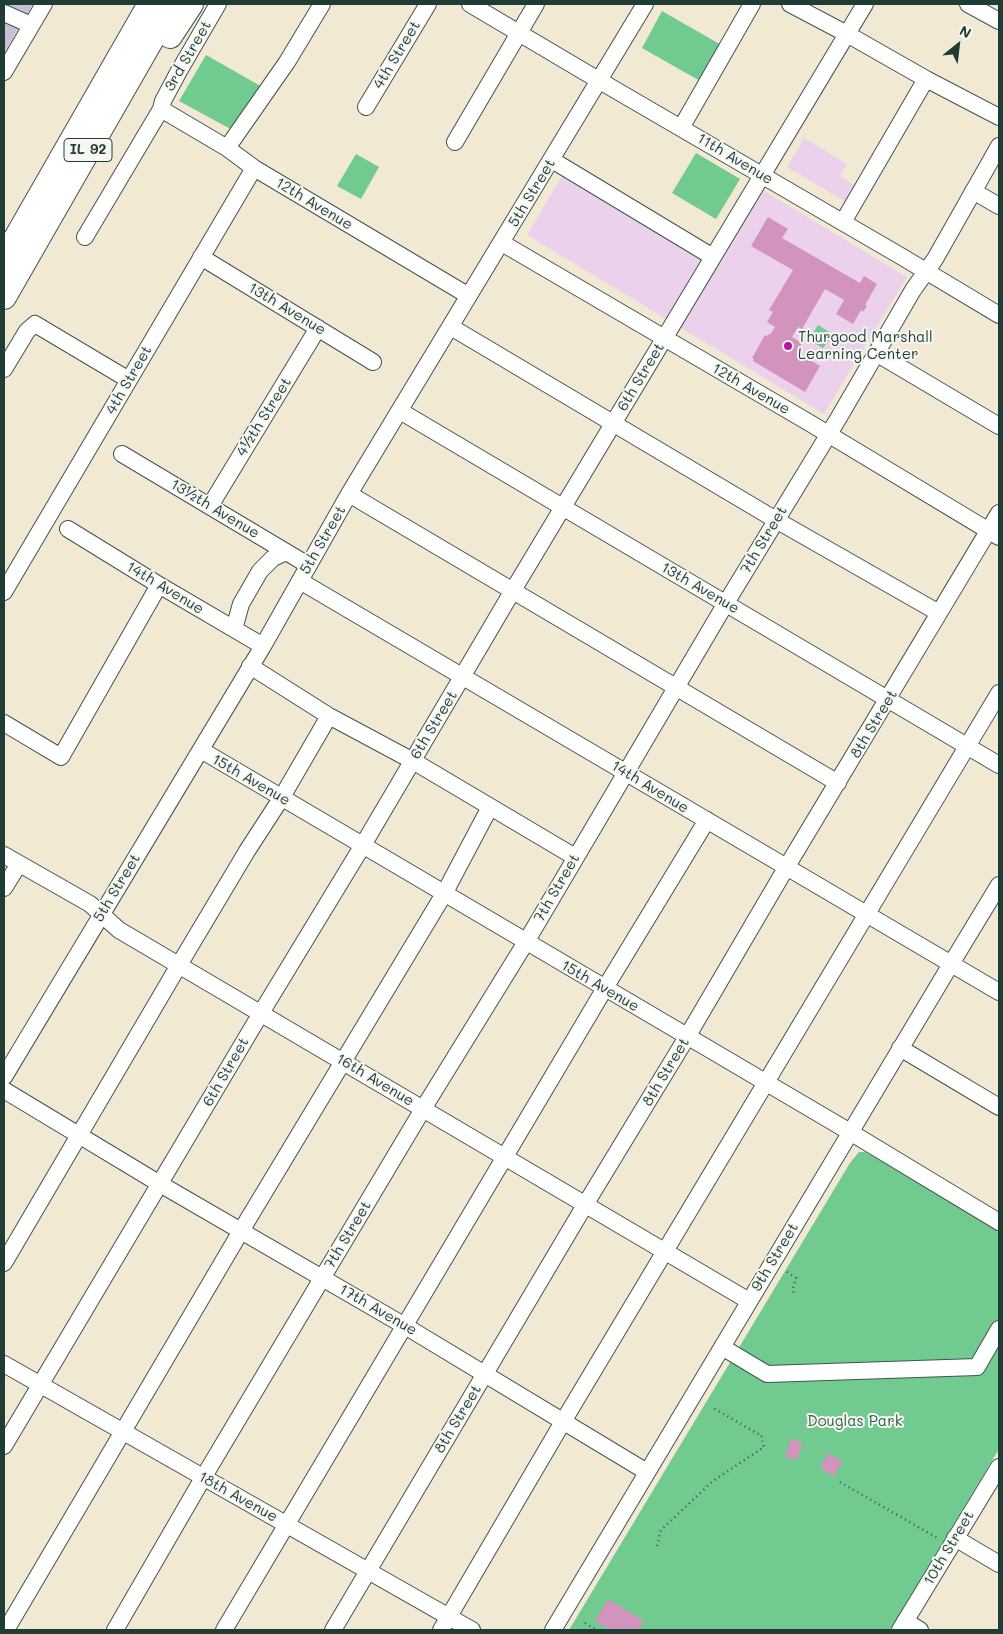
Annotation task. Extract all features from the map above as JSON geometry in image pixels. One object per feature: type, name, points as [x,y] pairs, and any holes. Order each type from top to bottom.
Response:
[{"type":"highway","points":[[126,44],[144,4]]},
{"type":"highway","name":"IL 92","points":[[4,259],[150,4]]},
{"type":"highway","name":"IL 92","points":[[4,297],[172,4]]},
{"type":"highway","points":[[85,155],[147,70],[191,4]]},
{"type":"street","points":[[4,72],[44,4]]},
{"type":"street","name":"3rd Street","points":[[85,237],[161,109],[175,78],[218,4]]},
{"type":"street","points":[[228,148],[287,62],[322,4]]},
{"type":"street","name":"4th Street","points":[[366,106],[428,4]]},
{"type":"street","name":"11th Avenue","points":[[470,4],[999,315]]},
{"type":"street","points":[[455,142],[536,4]]},
{"type":"street","name":"5th Street","points":[[4,1077],[263,646],[349,494],[645,4]]},
{"type":"street","points":[[681,128],[752,4]]},
{"type":"street","points":[[790,4],[999,117]]},
{"type":"street","name":"6th Street","points":[[4,1446],[512,592],[865,4]]},
{"type":"street","points":[[968,4],[999,21]]},
{"type":"street","points":[[4,14],[31,25]]},
{"type":"street","points":[[843,222],[926,79]]},
{"type":"street","name":"12th Avenue","points":[[161,109],[228,148],[254,168],[469,296]]},
{"type":"street","name":"7th Street","points":[[115,1630],[202,1478],[423,1109],[526,942],[726,603],[828,435],[912,290],[935,259],[999,146]]},
{"type":"street","points":[[552,160],[713,257]]},
{"type":"street","name":"4th Street","points":[[4,592],[254,168]]},
{"type":"street","points":[[973,190],[999,206]]},
{"type":"street","name":"12th Avenue","points":[[502,243],[994,534]]},
{"type":"street","name":"13th Avenue","points":[[201,257],[373,362]]},
{"type":"street","points":[[4,369],[27,331],[35,324],[129,380]]},
{"type":"street","points":[[451,327],[776,520],[940,613]]},
{"type":"street","name":"4½th Street","points":[[210,506],[318,328]]},
{"type":"street","points":[[876,353],[999,426]]},
{"type":"street","name":"13th Avenue","points":[[400,411],[999,765]]},
{"type":"street","name":"13½th Avenue","points":[[122,454],[308,565]]},
{"type":"street","points":[[349,494],[838,783]]},
{"type":"street","name":"8th Street","points":[[333,1630],[786,868],[940,613],[994,534],[999,513]]},
{"type":"street","name":"14th Avenue","points":[[68,529],[263,646]]},
{"type":"street","points":[[234,629],[241,604],[260,571],[273,558],[286,552]]},
{"type":"street","name":"14th Avenue","points":[[300,581],[999,992]]},
{"type":"street","points":[[4,723],[61,757],[159,585]]},
{"type":"street","points":[[250,666],[329,716],[413,761],[575,857]]},
{"type":"street","points":[[444,1623],[999,693]]},
{"type":"street","points":[[4,1263],[179,965],[247,851],[282,797],[329,716]]},
{"type":"street","name":"15th Avenue","points":[[201,750],[766,1082],[999,1222]]},
{"type":"street","points":[[6,1630],[241,1231],[444,894],[490,807]]},
{"type":"street","points":[[224,1630],[706,820]]},
{"type":"street","name":"16th Avenue","points":[[4,855],[90,904],[119,930],[749,1301]]},
{"type":"street","points":[[4,888],[19,864]]},
{"type":"street","name":"9th Street","points":[[553,1630],[999,885]]},
{"type":"street","points":[[900,1048],[999,1107]]},
{"type":"street","name":"17th Avenue","points":[[4,1090],[160,1184],[564,1420],[648,1472]]},
{"type":"street","points":[[722,1347],[767,1374],[977,1368],[999,1329]]},
{"type":"street","name":"18th Avenue","points":[[4,1364],[202,1478],[368,1570],[444,1623],[472,1630]]},
{"type":"street","name":"10th Street","points":[[903,1626],[948,1539],[999,1467]]},
{"type":"street","points":[[948,1539],[999,1564]]},
{"type":"street","points":[[903,1626],[920,1630]]},
{"type":"path","points":[[787,1272],[796,1278],[793,1288],[794,1296]]},
{"type":"path","points":[[657,1546],[661,1530],[713,1481],[764,1447],[760,1437],[762,1436],[713,1408]]},
{"type":"path","points":[[840,1482],[948,1539]]},
{"type":"path","points":[[585,1623],[596,1630]]},
{"type":"shaded area","points":[[4,4],[33,4],[4,53]]},
{"type":"shaded area","points":[[804,138],[847,164],[840,176],[856,186],[846,202],[787,167]]},
{"type":"shaded area","name":"Thurgood Marshall Learning Center","points":[[563,174],[718,268],[764,191],[907,277],[824,414],[527,235]]},
{"type":"green space","points":[[662,11],[723,46],[702,82],[642,48]]},
{"type":"green space","points":[[206,55],[264,88],[236,132],[179,101]]},
{"type":"green space","points":[[696,153],[740,179],[716,219],[672,193]]},
{"type":"green space","points":[[356,154],[379,167],[361,199],[337,186]]},
{"type":"green space","points":[[818,325],[832,334],[823,348],[809,340]]},
{"type":"green space","name":"Douglas Park","points":[[859,1152],[871,1155],[999,1230],[999,1449],[890,1630],[569,1630],[850,1163]]},
{"type":"building","points":[[768,217],[788,229],[782,238],[860,283],[864,276],[877,284],[865,305],[867,306],[863,312],[861,310],[853,324],[836,314],[844,300],[825,289],[802,329],[798,327],[792,337],[802,343],[797,352],[820,366],[805,392],[753,361],[754,359],[752,358],[765,335],[770,335],[775,327],[767,322],[773,312],[769,310],[793,270],[751,246]]},
{"type":"building","points":[[791,1439],[803,1442],[797,1460],[785,1457]]},
{"type":"building","points":[[828,1453],[842,1462],[834,1476],[820,1468]]},
{"type":"building","points":[[608,1599],[644,1621],[638,1630],[611,1630],[595,1621]]},
{"type":"place","name":"Thurgood Marshall Learning Center","points":[[788,346]]}]
